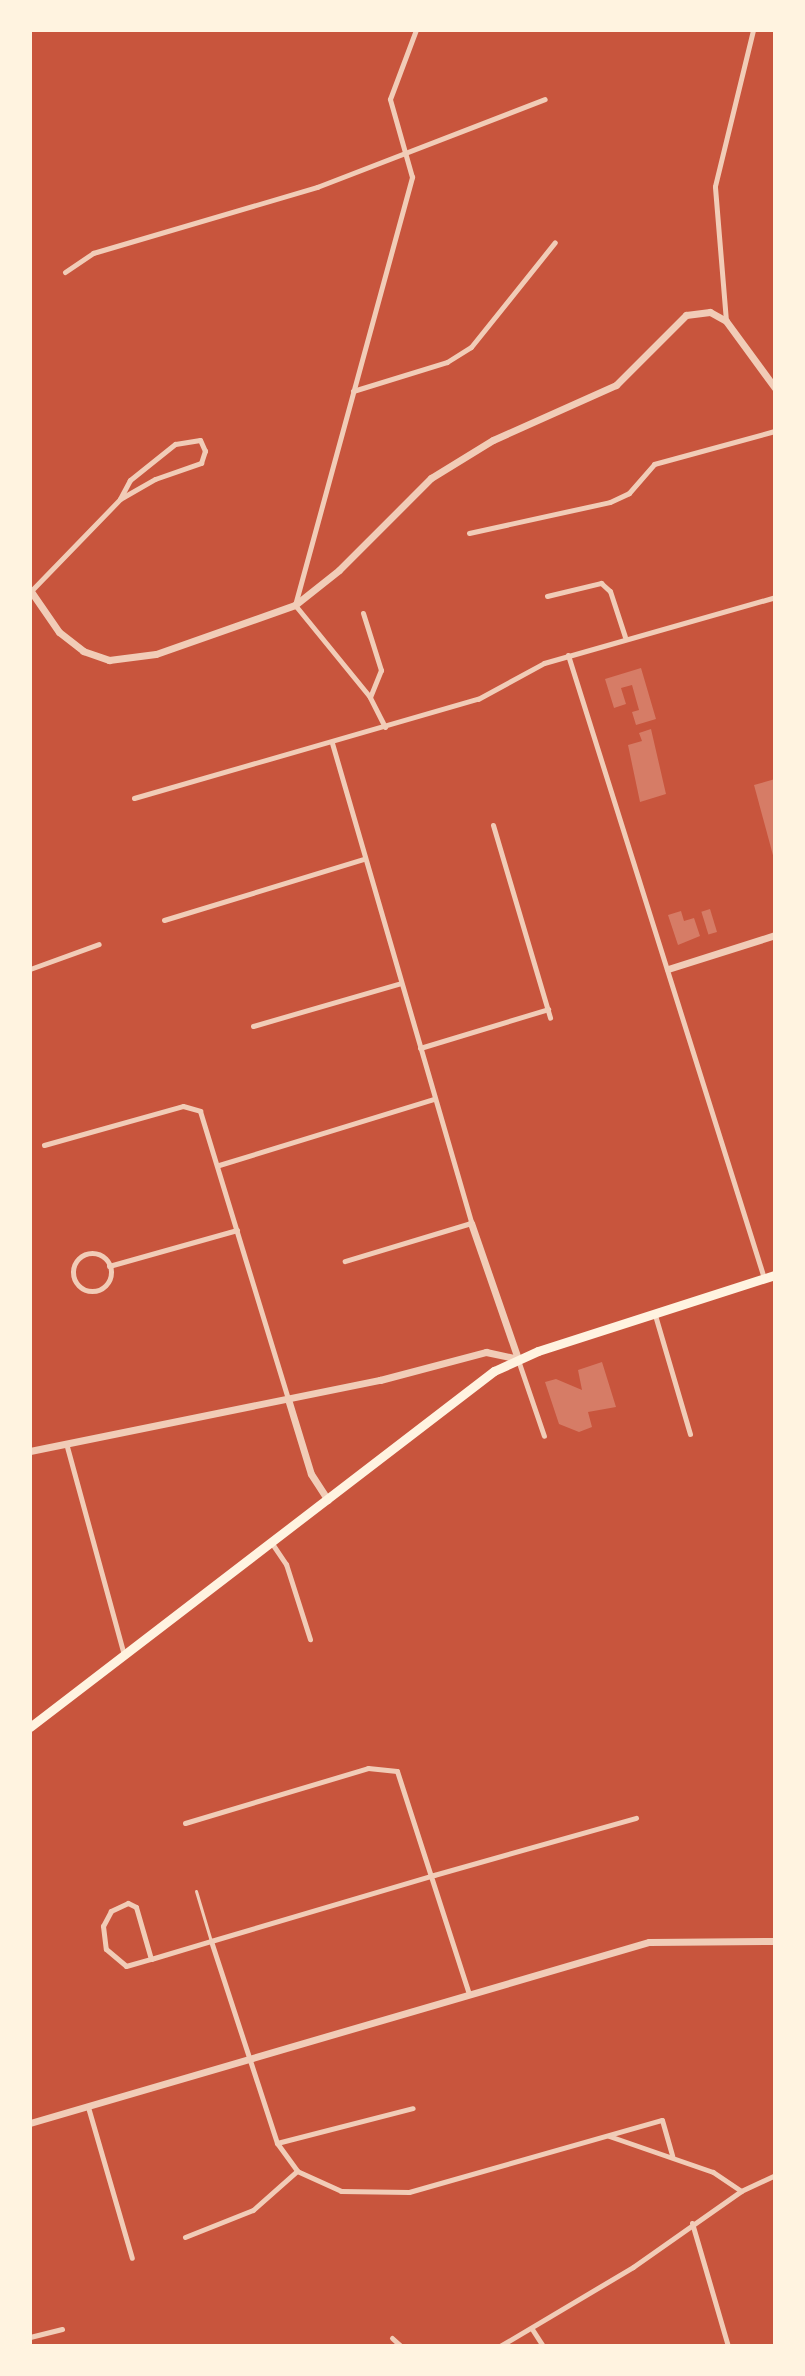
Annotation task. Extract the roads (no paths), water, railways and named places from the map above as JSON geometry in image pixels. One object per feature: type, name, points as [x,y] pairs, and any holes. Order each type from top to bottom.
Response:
[{"type":"main road","points":[[30,1727],[270,1541],[518,1359],[770,1277]]},
{"type":"street","points":[[295,605],[412,177],[390,99],[416,30]]},
{"type":"street","points":[[726,321],[715,186],[753,30]]},
{"type":"street","points":[[65,272],[93,253],[317,187],[545,99]]},
{"type":"street","points":[[352,392],[447,362],[471,347],[555,242]]},
{"type":"street","points":[[120,499],[130,480],[175,444],[200,440],[205,451],[201,463],[155,479],[120,499],[30,590],[70,642],[109,660],[156,654],[295,605],[339,570],[404,501],[459,458],[616,385],[686,315],[710,312],[726,321],[775,388]]},
{"type":"street","points":[[469,533],[610,502],[629,493],[654,464],[775,431]]},
{"type":"street","points":[[547,596],[601,583],[610,591],[625,637]]},
{"type":"street","points":[[134,798],[478,699],[524,672],[568,655],[775,597]]},
{"type":"street","points":[[295,605],[370,697],[385,727]]},
{"type":"street","points":[[363,613],[381,670],[370,697]]},
{"type":"street","points":[[568,655],[770,1277]]},
{"type":"street","points":[[332,743],[471,1223],[544,1436]]},
{"type":"street","points":[[493,825],[550,1018]]},
{"type":"street","points":[[164,920],[364,859]]},
{"type":"street","points":[[668,969],[775,935]]},
{"type":"street","points":[[30,969],[99,944]]},
{"type":"street","points":[[253,1026],[401,983]]},
{"type":"street","points":[[420,1048],[548,1009]]},
{"type":"street","points":[[219,1165],[434,1099]]},
{"type":"street","points":[[44,1145],[183,1106],[196,1107],[204,1117],[311,1474],[328,1500]]},
{"type":"street","points":[[345,1261],[471,1223]]},
{"type":"street","points":[[109,1266],[237,1230]]},
{"type":"street","points":[[86,1254],[100,1255],[109,1266],[108,1281],[98,1290],[83,1289],[74,1278],[75,1264],[86,1254]]},
{"type":"street","points":[[655,1314],[690,1434]]},
{"type":"street","points":[[30,1451],[380,1380],[486,1352],[518,1359]]},
{"type":"street","points":[[66,1442],[124,1655]]},
{"type":"street","points":[[270,1541],[286,1564],[310,1639]]},
{"type":"street","points":[[185,1823],[368,1768],[392,1769],[404,1780],[469,1994]]},
{"type":"street","points":[[151,1959],[136,1907],[128,1903],[111,1911],[103,1936],[111,1957],[126,1966],[151,1959],[434,1875],[636,1818]]},
{"type":"street","points":[[211,1941],[277,2143],[297,2171],[341,2191],[409,2192],[662,2120],[672,2156]]},
{"type":"street","points":[[30,2123],[649,1942],[775,1941]]},
{"type":"street","points":[[88,2107],[132,2258]]},
{"type":"street","points":[[277,2143],[413,2108]]},
{"type":"street","points":[[609,2136],[721,2175],[741,2191]]},
{"type":"street","points":[[185,2237],[253,2210],[297,2171]]},
{"type":"street","points":[[500,2346],[633,2267],[741,2191],[775,2175]]},
{"type":"street","points":[[692,2223],[728,2346]]},
{"type":"street","points":[[30,2337],[62,2329]]},
{"type":"street","points":[[532,2329],[543,2346]]},
{"type":"street","points":[[392,2338],[401,2346]]},
{"type":"lane","points":[[196,1891],[211,1941]]}]
